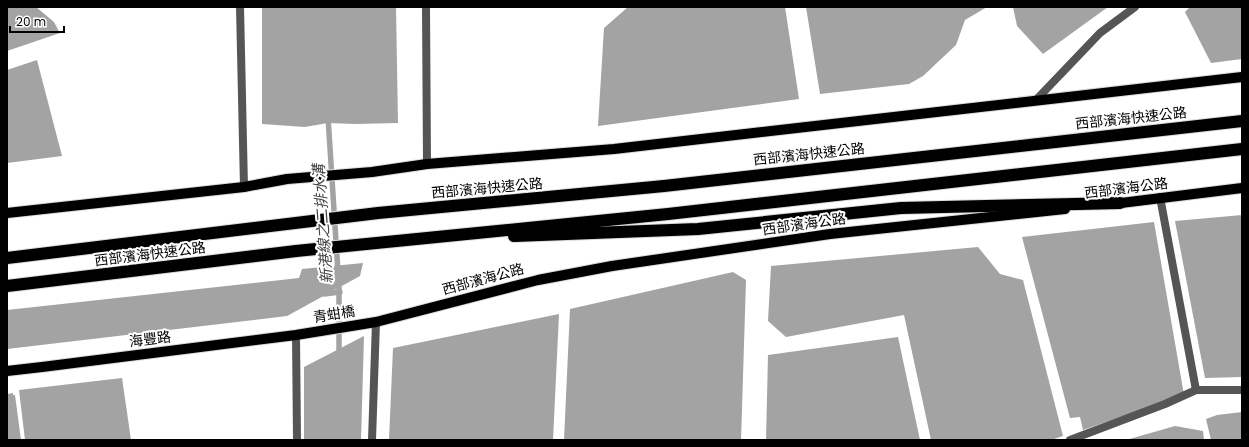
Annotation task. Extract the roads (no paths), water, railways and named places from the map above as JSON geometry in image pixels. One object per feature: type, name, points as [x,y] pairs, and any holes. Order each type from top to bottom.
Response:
[{"type":"highway","name":"西部濱海快速公路","points":[[7,258],[378,213],[664,186],[1242,121]]},
{"type":"highway","points":[[383,242],[668,214],[1242,149]]},
{"type":"highway","points":[[383,242],[698,229],[901,208],[1120,203]]},
{"type":"highway","name":"西部濱海快速公路","points":[[7,286],[383,242]]},
{"type":"main road","points":[[7,213],[244,187],[286,179],[372,172],[427,164],[614,149],[1242,77]]},
{"type":"main road","name":"西部濱海公路","points":[[376,322],[538,280],[612,266],[830,234],[1120,203],[1242,188]]},
{"type":"main road","name":"青蚶橋","points":[[296,335],[376,322]]},
{"type":"main road","name":"海豐路","points":[[7,371],[296,335]]},
{"type":"street","points":[[240,7],[244,187]]},
{"type":"street","points":[[426,7],[427,164]]},
{"type":"street","points":[[1035,101],[1100,33],[1135,7]]},
{"type":"street","points":[[1160,198],[1196,390]]},
{"type":"street","points":[[372,440],[376,322]]},
{"type":"street","points":[[296,335],[297,440]]},
{"type":"street","points":[[1070,440],[1165,404],[1196,390],[1242,390]]},
{"type":"waterway","name":"新港線之二排水溝","points":[[328,117],[338,272]]},
{"type":"waterway","name":"新港線之二排水溝","points":[[339,280],[339,356]]},
{"type":"waterway","points":[[324,294],[340,292]]}]
